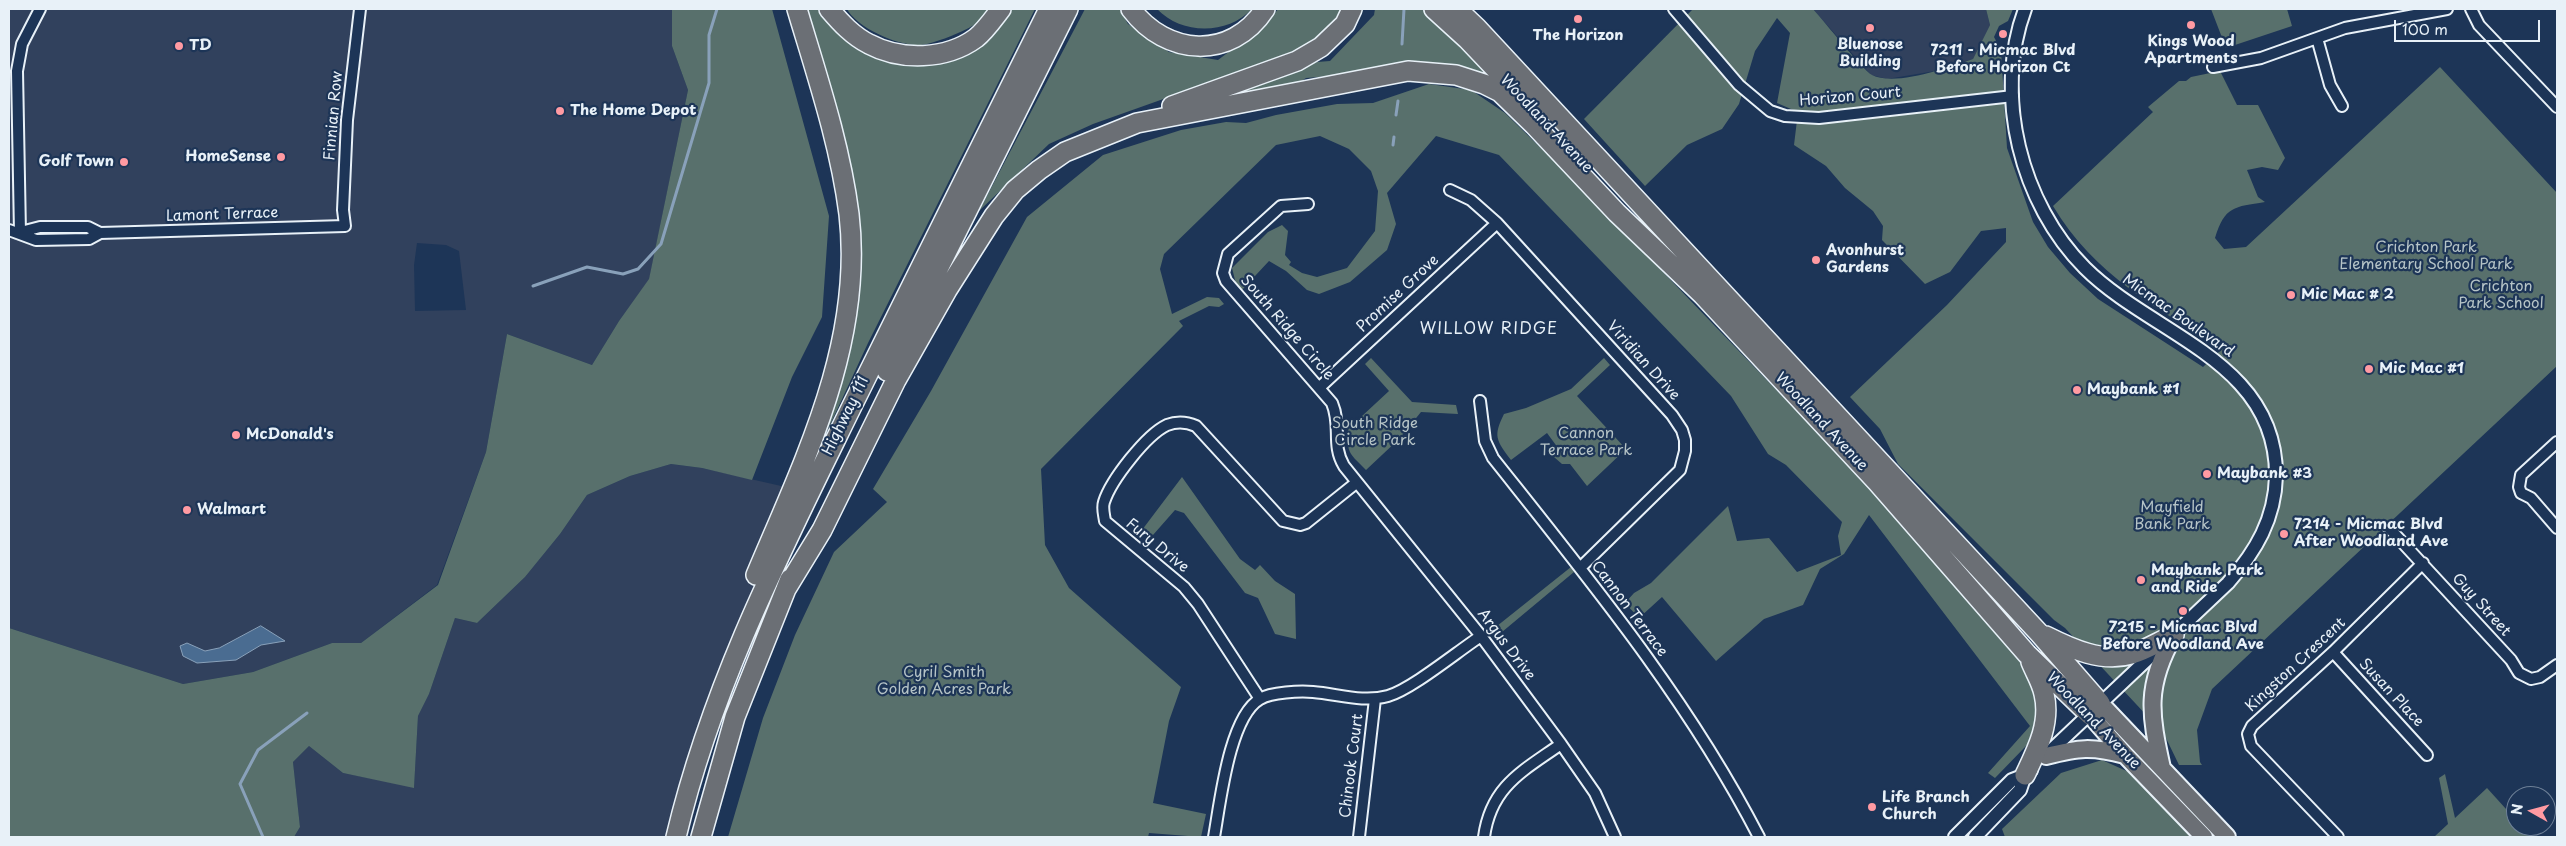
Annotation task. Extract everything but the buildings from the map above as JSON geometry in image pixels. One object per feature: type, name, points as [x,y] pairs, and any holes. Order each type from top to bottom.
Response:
[{"type":"highway","points":[[713,709],[728,640],[828,395],[839,354],[848,307],[849,216],[843,173],[797,9]]},
{"type":"highway","points":[[830,9],[845,28],[869,44],[896,54],[924,56],[952,50],[976,38],[1001,9]]},
{"type":"highway","name":"Highway 111","points":[[676,837],[690,778],[713,709],[767,579],[1049,9]]},
{"type":"highway","name":"Highway 111","points":[[701,837],[735,716],[811,524],[1068,9]]},
{"type":"highway","points":[[1131,9],[1140,21],[1166,39],[1183,45],[1203,47],[1238,36],[1251,26],[1265,9]]},
{"type":"highway","points":[[786,589],[822,530],[880,412],[922,334],[994,216],[1015,190],[1066,152],[1137,123],[1167,108],[1297,61],[1321,47],[1344,24],[1352,9]]},
{"type":"highway","name":"Woodland Avenue","points":[[1434,9],[1510,84],[1877,482],[2027,654],[2095,709]]},
{"type":"highway","name":"Woodland Avenue","points":[[1457,9],[1550,106],[2039,633],[2095,709]]},
{"type":"highway","points":[[1472,9],[1520,62],[1550,106]]},
{"type":"highway","points":[[1137,123],[1408,71],[1436,72],[1472,79],[1500,92],[1514,105],[1617,213],[1708,300]]},
{"type":"highway","points":[[2039,633],[2079,653],[2107,656],[2131,655],[2174,635]]},
{"type":"highway","points":[[2025,775],[2043,738],[2046,708],[2044,694],[2027,654]]},
{"type":"main road","points":[[2163,770],[2152,720],[2153,690],[2165,650],[2174,635]]},
{"type":"main road","name":"Woodland Avenue","points":[[2095,709],[2125,755],[2204,837]]},
{"type":"main road","name":"Woodland Avenue","points":[[2095,709],[2163,770],[2227,837]]},
{"type":"main road","points":[[2046,756],[2080,748],[2101,748],[2125,755]]},
{"type":"street","points":[[20,233],[17,71],[22,44],[40,9]]},
{"type":"street","name":"Finnian Row","points":[[345,226],[343,210],[347,120],[360,9]]},
{"type":"street","name":"Horizon Court","points":[[1674,9],[1739,85],[1770,111],[1784,116],[1826,118],[2013,96]]},
{"type":"street","name":"Micmac Boulevard","points":[[2025,9],[2015,48],[2013,96],[2020,147],[2025,167],[2040,204],[2065,246],[2099,281],[2230,372],[2260,411],[2271,439],[2276,480],[2271,516],[2265,530],[2237,572],[2174,635],[2025,775]]},
{"type":"street","points":[[2214,67],[2261,58],[2346,28],[2447,9]]},
{"type":"street","points":[[2471,9],[2479,25],[2557,108]]},
{"type":"street","points":[[2317,38],[2330,85],[2342,106]]},
{"type":"street","name":"Viridian Drive","points":[[1450,190],[1471,200],[1497,223],[1672,415],[1682,430],[1685,440],[1683,459],[1676,476],[1580,568]]},
{"type":"street","name":"South Ridge Circle","points":[[1308,204],[1281,206],[1228,254],[1223,273],[1232,291],[1320,387],[1332,403],[1338,419],[1339,458],[1356,483]]},
{"type":"street","name":"Promise Grove","points":[[1320,387],[1497,223]]},
{"type":"street","name":"Lamont Terrace","points":[[9,235],[36,227],[88,227],[100,233],[345,226]]},
{"type":"street","name":"Lamont Terrace","points":[[9,230],[20,233]]},
{"type":"street","name":"Cannon Terrace","points":[[1480,401],[1485,441],[1493,458],[1580,568],[1679,701],[1759,837]]},
{"type":"street","name":"Fury Drive","points":[[1260,698],[1198,604],[1184,587],[1105,521],[1104,504],[1107,493],[1132,458],[1159,430],[1174,423],[1187,422],[1196,426],[1283,521],[1300,525],[1306,523],[1356,483]]},
{"type":"street","points":[[2557,442],[2521,475],[2519,488],[2521,493],[2531,498],[2557,528]]},
{"type":"street","name":"Argus Drive","points":[[1356,483],[1419,557],[1481,636],[1561,744],[1595,794],[1615,837]]},
{"type":"street","name":"Guy Street","points":[[2389,528],[2424,563],[2511,660],[2520,673],[2531,679],[2540,677],[2557,665]]},
{"type":"street","name":"Kingston Crescent","points":[[2338,837],[2251,746],[2247,737],[2254,724],[2333,652],[2424,563]]},
{"type":"street","points":[[1214,837],[1231,748],[1240,725],[1250,708],[1260,698],[1303,691],[1359,699],[1375,699],[1390,696],[1481,636]]},
{"type":"street","name":"Susan Place","points":[[2333,652],[2428,755]]},
{"type":"street","name":"Chinook Court","points":[[1359,837],[1375,699]]},
{"type":"street","points":[[1484,837],[1489,813],[1503,788],[1514,777],[1561,744]]},
{"type":"street","points":[[1955,837],[2012,780],[2025,775]]},
{"type":"street","points":[[1975,837],[2020,790],[2025,775]]},
{"type":"shaded area","points":[[9,9],[672,9],[672,46],[688,90],[649,280],[619,321],[592,365],[507,334],[486,452],[437,585],[361,643],[332,643],[253,672],[183,684],[9,628]],"holes":[[[417,243],[446,245],[459,251],[466,310],[415,311],[414,265]]]},
{"type":"shaded area","points":[[1813,9],[1986,9],[1990,25],[1973,59],[1935,71],[1887,79],[1871,75]]},
{"type":"shaded area","points":[[671,464],[702,468],[812,493],[723,695],[688,837],[294,837],[300,827],[293,762],[309,746],[343,773],[414,787],[418,716],[429,694],[455,618],[477,623],[525,577],[560,534],[587,495],[630,476]]},
{"type":"shaded area","points":[[261,626],[285,641],[261,645],[236,660],[197,663],[183,656],[180,646],[187,643],[205,651],[219,648]]},
{"type":"green space","points":[[672,9],[772,9],[829,216],[822,317],[792,377],[752,480],[702,468],[671,464],[630,476],[587,495],[560,534],[525,577],[477,623],[455,618],[429,694],[418,716],[414,788],[343,773],[309,746],[293,762],[300,827],[294,837],[9,837],[9,628],[183,684],[253,672],[332,643],[361,643],[438,585],[486,452],[507,334],[592,365],[619,321],[649,279],[688,90],[672,46]]},
{"type":"green space","points":[[803,9],[820,9],[866,46],[948,54],[1006,9],[1035,9],[868,343],[805,479],[853,237]]},
{"type":"green space","points":[[847,9],[998,9],[984,20],[962,31],[929,43],[912,45],[880,35],[869,29],[852,16]]},
{"type":"green space","points":[[1085,9],[1120,9],[1128,24],[1169,52],[1218,60],[1268,22],[1278,9],[1343,9],[1325,33],[1290,54],[1093,124],[1049,144],[979,211]]},
{"type":"green space","points":[[1157,9],[1252,9],[1242,18],[1230,24],[1205,28],[1179,24],[1167,18]]},
{"type":"green space","points":[[1375,9],[1425,9],[1493,76],[1385,66],[1382,72],[1306,78],[1288,90],[1210,99],[1317,62],[1330,61],[1374,15]]},
{"type":"green space","points":[[1693,9],[1813,9],[1867,71],[1872,75],[1882,78],[1894,79],[1950,67],[1973,59],[1990,25],[1986,9],[2013,9],[2008,21],[1999,26],[1994,37],[2001,50],[2007,148],[2033,222],[2048,247],[2070,273],[2098,299],[2203,367],[2222,349],[2128,288],[2087,252],[2053,206],[2153,112],[2148,107],[2179,81],[2186,81],[2191,77],[2220,71],[2237,105],[2258,105],[2285,158],[2278,170],[2262,167],[2247,170],[2258,197],[2265,202],[2246,205],[2232,210],[2227,214],[2219,227],[2215,238],[2224,249],[2246,247],[2440,67],[2557,193],[2557,366],[2212,689],[2197,730],[2200,762],[2202,765],[2179,765],[2164,734],[2065,628],[2054,620],[1898,464],[1880,429],[1850,397],[1947,305],[2006,242],[2006,228],[1981,231],[1950,272],[1925,284],[1882,240],[1883,226],[1873,211],[1845,188],[1826,166],[1794,145],[1798,112],[1777,103],[1790,33],[1777,18],[1755,51],[1739,104],[1722,129],[1687,145],[1645,186],[1584,119]]},
{"type":"green space","points":[[2211,9],[2287,9],[2292,26],[2226,48]]},
{"type":"green space","name":"Cyril Smith Golden Acres Park","points":[[1429,84],[1471,90],[1505,113],[1588,194],[1887,505],[2026,667],[2042,709],[2027,745],[1995,778],[1988,773],[2030,726],[1869,515],[1844,554],[1820,569],[1803,605],[1764,619],[1716,661],[1662,597],[1639,618],[1625,603],[1634,593],[1651,583],[1728,506],[1737,541],[1769,538],[1797,572],[1841,555],[1838,536],[1842,522],[1786,465],[1768,454],[1731,396],[1499,155],[1436,136],[1387,193],[1396,224],[1387,250],[1350,282],[1319,294],[1307,290],[1286,271],[1269,261],[1241,291],[1236,284],[1232,268],[1268,232],[1282,225],[1288,231],[1285,255],[1291,262],[1289,265],[1302,273],[1317,277],[1347,268],[1375,231],[1378,191],[1371,171],[1349,149],[1320,136],[1276,145],[1164,254],[1160,269],[1172,314],[1207,297],[1219,298],[1224,304],[1219,307],[1209,306],[1179,321],[1183,326],[1041,469],[1045,545],[1069,588],[1181,687],[1169,721],[1153,803],[1206,814],[1201,837],[1149,833],[1148,837],[728,837],[763,718],[795,635],[834,552],[887,502],[873,489],[931,391],[1027,217],[1103,155],[1181,130],[1226,122],[1246,123],[1276,115],[1337,104],[1373,103]]},
{"type":"green space","name":"South Ridge Circle Park","points":[[1371,358],[1412,402],[1456,405],[1458,414],[1421,412],[1399,439],[1366,470],[1353,457],[1349,449],[1348,429],[1389,391],[1365,364]]},
{"type":"green space","name":"Cannon Terrace Park","points":[[1604,358],[1610,365],[1577,396],[1626,449],[1587,486],[1570,464],[1562,464],[1554,457],[1561,452],[1547,433],[1511,460],[1499,442],[1497,433],[1504,414],[1526,408],[1571,389]]},
{"type":"green space","points":[[1182,477],[1240,559],[1255,570],[1260,565],[1275,581],[1295,594],[1296,639],[1275,634],[1258,598],[1245,593],[1184,513],[1175,510],[1153,535],[1142,530]]},
{"type":"green space","points":[[1571,567],[1574,572],[1496,637],[1492,630]]},
{"type":"green space","points":[[2102,760],[2131,773],[2191,837],[2005,837],[2002,829],[2061,773]]},
{"type":"green space","points":[[2445,774],[2455,818],[2487,788],[2506,809],[2506,836],[2531,837],[2434,837],[2448,824],[2439,778]]},
{"type":"waterway","points":[[533,286],[587,267],[623,274],[638,269],[661,244],[709,83],[709,35],[717,9]]},
{"type":"waterway","points":[[1402,44],[1404,9]]},
{"type":"waterway","points":[[1396,115],[1398,101]]},
{"type":"waterway","points":[[1393,145],[1394,137]]},
{"type":"waterway","points":[[263,837],[240,784],[258,750],[307,713]]},
{"type":"place","name":"The Horizon","points":[[1578,19]]},
{"type":"place","name":"Kings Wood Apartments","points":[[2191,25]]},
{"type":"place","name":"Bluenose Building","points":[[1870,28]]},
{"type":"place","name":"7211 - Micmac Blvd Before Horizon Ct","points":[[2003,34]]},
{"type":"place","name":"TD","points":[[179,46]]},
{"type":"place","name":"The Home Depot","points":[[560,111]]},
{"type":"place","name":"HomeSense","points":[[281,157]]},
{"type":"place","name":"Golf Town","points":[[124,162]]},
{"type":"place","name":"Avonhurst Gardens","points":[[1816,260]]},
{"type":"place","name":"Mic Mac # 2","points":[[2291,295]]},
{"type":"place","name":"Mic Mac #1","points":[[2369,369]]},
{"type":"place","name":"Maybank #1","points":[[2077,390]]},
{"type":"place","name":"McDonald's","points":[[236,435]]},
{"type":"place","name":"Maybank #3","points":[[2207,474]]},
{"type":"place","name":"Walmart","points":[[187,510]]},
{"type":"place","name":"7214 - Micmac Blvd After Woodland Ave","points":[[2284,534]]},
{"type":"place","name":"Maybank Park and Ride","points":[[2141,580]]},
{"type":"place","name":"7215 - Micmac Blvd Before Woodland Ave","points":[[2183,611]]},
{"type":"place","name":"Life Branch Church","points":[[1872,807]]},
{"type":"district","name":"WILLOW RIDGE","points":[[1489,330]]},
{"type":"park label","name":"Crichton Park Elementary School Park","points":[[2426,256]]},
{"type":"park label","name":"Crichton Park School","points":[[2501,296]]},
{"type":"park label","name":"Mayfield Bank Park","points":[[2172,516]]}]
